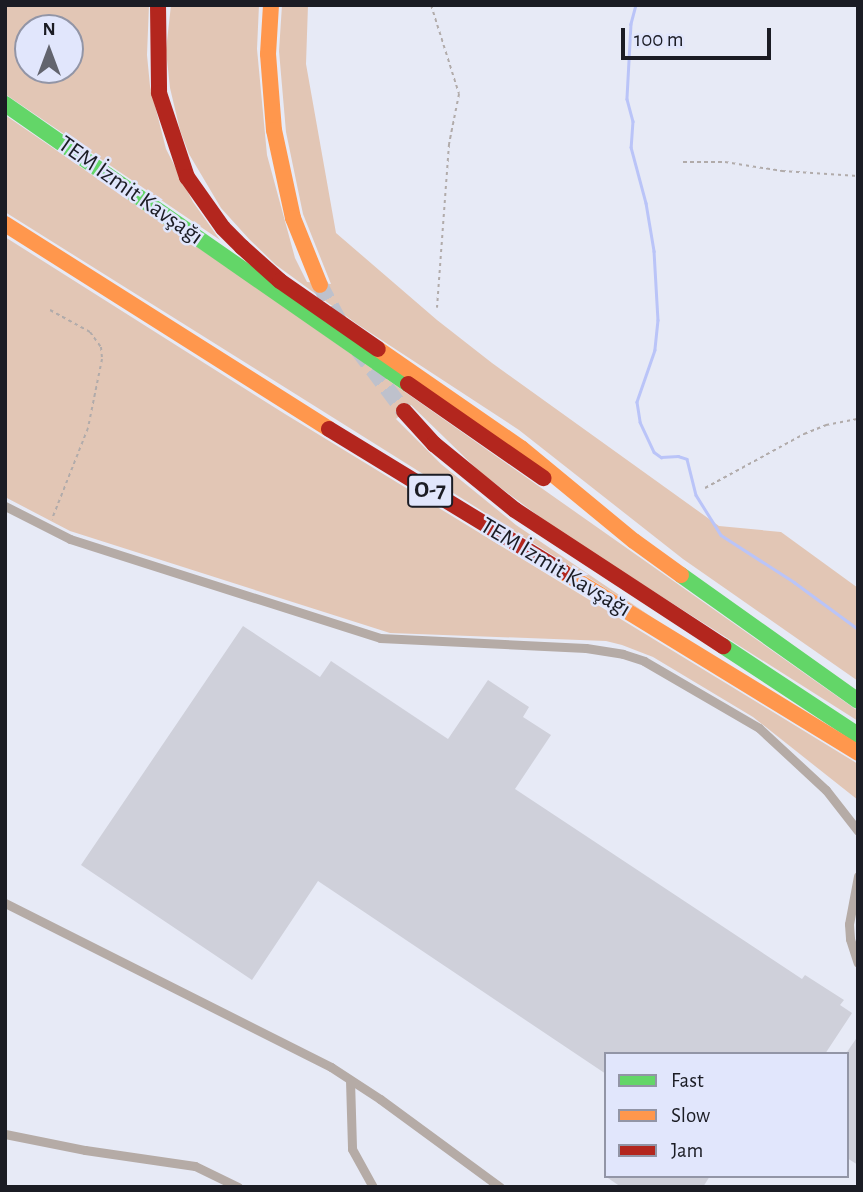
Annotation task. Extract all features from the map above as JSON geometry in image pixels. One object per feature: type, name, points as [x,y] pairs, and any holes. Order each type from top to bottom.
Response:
[{"type":"highway","points":[[271,5],[270,94],[283,180],[293,218],[320,285]]},
{"type":"highway","points":[[158,7],[157,65],[165,120],[187,177],[223,228],[280,281],[521,448],[634,541],[858,701]]},
{"type":"highway","name":"TEM İzmit Kavşağı","points":[[5,104],[634,541]]},
{"type":"highway","name":"TEM İzmit Kavşağı","points":[[5,224],[355,445],[858,753]]},
{"type":"highway","points":[[404,411],[434,444],[515,510],[858,735]]},
{"type":"street","points":[[5,506],[48,530],[236,594],[380,638],[586,648],[623,654],[643,661],[759,728],[826,790],[858,831]]},
{"type":"street","points":[[858,876],[849,924],[849,939],[858,963]]},
{"type":"street","points":[[5,903],[350,1080],[500,1187]]},
{"type":"street","points":[[350,1080],[352,1149],[373,1187]]},
{"type":"street","points":[[5,1135],[195,1166],[238,1187]]},
{"type":"path","points":[[431,5],[459,94],[449,144],[438,308]]},
{"type":"path","points":[[683,162],[725,162],[782,172],[858,176]]},
{"type":"path","points":[[48,530],[88,428],[102,359],[101,347],[90,332],[50,310]]},
{"type":"path","points":[[705,488],[804,434],[826,425],[858,419]]},
{"type":"shaded area","points":[[5,5],[149,5],[147,55],[150,86],[166,149],[193,202],[220,240],[5,94]]},
{"type":"shaded area","points":[[171,5],[259,5],[257,49],[267,155],[295,258],[307,282],[331,284],[303,214],[286,132],[279,51],[282,5],[308,5],[306,64],[336,233],[437,320],[492,363],[719,526],[781,532],[858,588],[858,681],[683,559],[519,430],[357,324],[276,265],[249,239],[221,208],[189,154],[180,130],[170,88],[166,50]]},
{"type":"shaded area","points":[[5,115],[273,299],[858,711],[858,721],[560,532],[481,473],[411,405],[396,419],[441,464],[516,525],[656,620],[5,212]]},
{"type":"shaded area","points":[[5,237],[285,414],[858,764],[858,800],[753,717],[653,657],[622,645],[606,641],[390,633],[70,531],[5,497]]},
{"type":"building","points":[[243,626],[320,677],[331,661],[448,739],[488,680],[529,707],[523,717],[551,735],[515,789],[802,979],[805,975],[844,1000],[840,1005],[852,1013],[826,1052],[604,1052],[604,1073],[318,881],[252,980],[81,865]]},
{"type":"building","points":[[858,1036],[858,1165],[849,1159],[847,1052]]},
{"type":"building","points":[[608,1178],[709,1178],[703,1187],[621,1187]]},
{"type":"waterway","points":[[636,5],[631,24],[627,99],[633,121],[631,147],[646,203],[654,251],[658,320],[655,350],[637,402],[640,422],[654,452],[661,457],[678,456],[687,459],[696,495],[721,535],[794,582],[858,629]]},
{"type":"tunnel","points":[[320,285],[340,323]]},
{"type":"tunnel","points":[[358,350],[404,411]]},
{"type":"traffic: fast","points":[[5,104],[408,384]]},
{"type":"traffic: fast","points":[[681,575],[858,701]]},
{"type":"traffic: fast","points":[[723,646],[858,735]]},
{"type":"traffic: slow","points":[[271,5],[268,54],[274,130],[293,218],[320,285]]},
{"type":"traffic: slow","points":[[5,224],[329,429]]},
{"type":"traffic: slow","points":[[378,349],[521,448],[634,541],[681,575]]},
{"type":"traffic: slow","points":[[563,572],[858,753]]},
{"type":"traffic: jam","points":[[158,5],[159,93],[187,177],[223,228],[242,247],[280,281],[378,349]]},
{"type":"traffic: jam","points":[[408,384],[543,478]]},
{"type":"traffic: jam","points":[[404,411],[434,444],[515,510],[723,646]]},
{"type":"traffic: jam","points":[[329,429],[563,572]]}]
